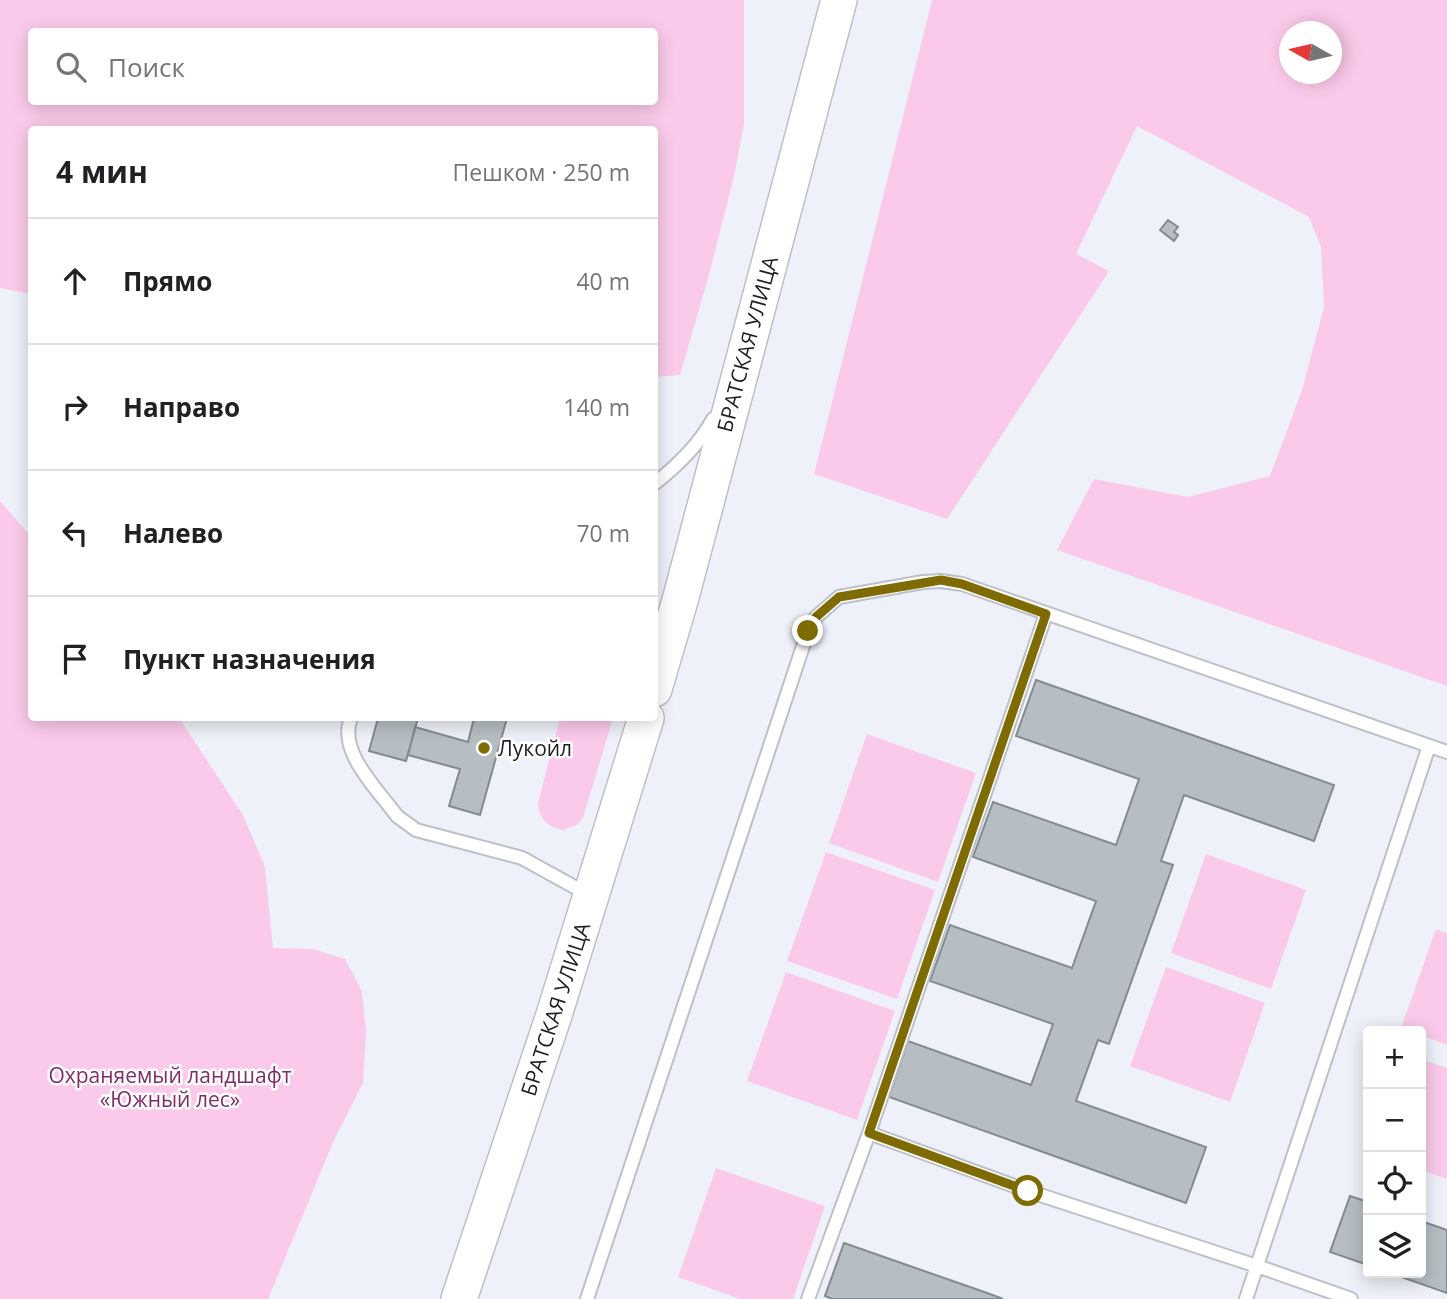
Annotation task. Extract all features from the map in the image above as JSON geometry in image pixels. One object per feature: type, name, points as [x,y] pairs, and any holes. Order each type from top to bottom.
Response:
[{"type":"main road","name":"БРАТСКАЯ УЛИЦА","points":[[658,675],[839,0]]},
{"type":"main road","name":"БРАТСКАЯ УЛИЦА","points":[[459,1299],[550,1028],[645,721]]},
{"type":"lane","points":[[658,481],[705,435],[724,400],[759,298]]},
{"type":"lane","points":[[587,1299],[800,657],[816,617],[839,597],[941,580],[962,584],[1447,752]]},
{"type":"lane","points":[[808,1299],[869,1133],[1046,614]]},
{"type":"lane","points":[[350,721],[346,732],[351,753],[397,816],[407,825],[416,830],[522,858],[591,896]]},
{"type":"lane","points":[[1245,1299],[1429,746]]},
{"type":"lane","points":[[869,1133],[1028,1191],[1351,1299]]},
{"type":"green space","points":[[0,0],[744,0],[744,124],[709,275],[680,375],[658,377],[658,126],[28,126],[28,293],[0,288]]},
{"type":"green space","points":[[932,0],[1447,0],[1447,686],[1057,550],[1094,479],[1188,497],[1270,476],[1302,390],[1324,307],[1321,247],[1309,217],[1137,126],[1076,254],[1109,271],[947,519],[814,474]]},
{"type":"green space","name":"Охраняемый ландшафт «Южный лес»","points":[[0,501],[28,534],[28,721],[181,721],[243,815],[265,867],[273,948],[313,949],[345,959],[362,991],[366,1032],[363,1083],[334,1140],[268,1299],[0,1299]]},
{"type":"green space","points":[[559,721],[612,721],[583,818],[577,825],[563,830],[552,827],[540,813],[538,803]]},
{"type":"green space","points":[[867,734],[976,773],[938,882],[829,843]]},
{"type":"green space","points":[[826,852],[935,890],[897,999],[787,961]]},
{"type":"green space","points":[[1206,854],[1306,890],[1271,989],[1171,953]]},
{"type":"green space","points":[[1436,929],[1447,933],[1447,1045],[1426,1037],[1426,1026],[1402,1026]]},
{"type":"green space","points":[[1166,967],[1265,1003],[1230,1102],[1130,1066]]},
{"type":"green space","points":[[786,972],[895,1011],[857,1120],[747,1081]]},
{"type":"green space","points":[[1426,1061],[1447,1068],[1447,1179],[1426,1172]]},
{"type":"green space","points":[[716,1168],[825,1206],[793,1299],[740,1299],[678,1277]]},
{"type":"building","points":[[1168,220],[1178,227],[1174,232],[1178,235],[1174,241],[1160,230]]},
{"type":"building","points":[[1036,680],[1334,785],[1314,841],[1184,795],[1161,861],[1173,865],[1109,1044],[1098,1040],[1076,1101],[1206,1147],[1186,1203],[889,1097],[908,1041],[1031,1085],[1053,1024],[930,981],[950,925],[1072,968],[1096,901],[973,857],[993,802],[1116,845],[1139,779],[1016,736]]},
{"type":"building","points":[[377,721],[417,721],[406,761],[369,751]]},
{"type":"building","points":[[473,721],[506,721],[480,815],[449,806],[460,769],[408,755],[415,727],[468,742]]},
{"type":"building","points":[[1350,1196],[1363,1200],[1363,1263],[1330,1252]]},
{"type":"building","points":[[1426,1223],[1447,1230],[1447,1293],[1404,1278],[1426,1278]]},
{"type":"building","points":[[844,1243],[1003,1299],[832,1299],[825,1296]]},
{"type":"place","name":"Лукойл","points":[[484,748]]},
{"type":"route","points":[[808,631],[816,617],[839,597],[941,580],[962,584],[1046,614],[869,1133],[1028,1191]]}]
